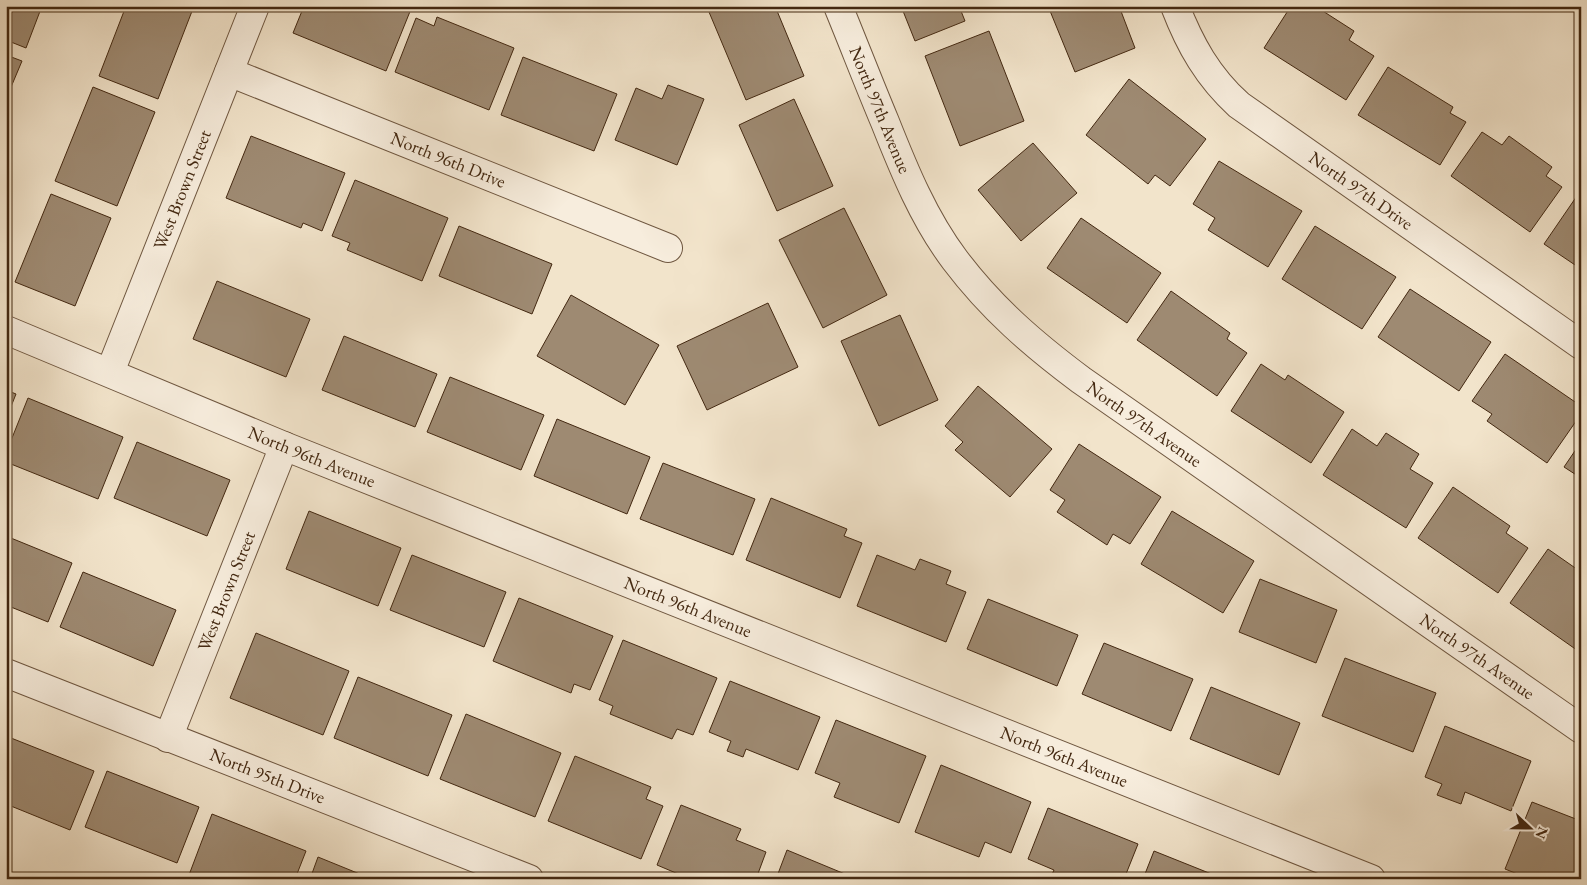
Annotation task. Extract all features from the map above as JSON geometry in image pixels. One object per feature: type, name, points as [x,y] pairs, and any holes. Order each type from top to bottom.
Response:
[{"type":"street","name":"West Brown Street","points":[[110,372],[256,6]]},
{"type":"street","name":"North 97th Avenue","points":[[838,6],[905,172],[928,218],[954,259],[980,292],[1016,329],[1081,380],[1581,729]]},
{"type":"street","name":"North 97th Drive","points":[[1175,6],[1187,38],[1203,65],[1221,88],[1239,105],[1581,345]]},
{"type":"street","name":"North 96th Drive","points":[[229,72],[668,248]]},
{"type":"street","name":"North 96th Avenue","points":[[6,330],[284,446],[1371,879]]},
{"type":"street","name":"West Brown Street","points":[[168,738],[284,446]]},
{"type":"street","name":"North 95th Drive","points":[[6,673],[529,879]]},
{"type":"building","points":[[6,6],[42,6],[26,48],[6,40]]},
{"type":"building","points":[[126,6],[194,6],[158,99],[99,76]]},
{"type":"building","points":[[304,6],[404,6],[411,9],[386,71],[293,33]]},
{"type":"building","points":[[724,6],[775,6],[804,76],[746,100],[709,12]]},
{"type":"building","points":[[901,6],[959,6],[965,21],[915,41]]},
{"type":"building","points":[[1048,6],[1119,6],[1135,48],[1075,72]]},
{"type":"building","points":[[1291,6],[1315,6],[1354,31],[1349,40],[1374,56],[1346,100],[1264,48]]},
{"type":"building","points":[[437,17],[514,48],[489,110],[395,72],[416,18],[434,26]]},
{"type":"building","points":[[989,31],[1024,121],[960,146],[925,56]]},
{"type":"building","points":[[6,55],[22,61],[6,99]]},
{"type":"building","points":[[523,57],[617,94],[594,151],[501,115]]},
{"type":"building","points":[[1388,67],[1453,107],[1450,113],[1466,122],[1440,165],[1358,115]]},
{"type":"building","points":[[1129,79],[1206,139],[1170,186],[1155,175],[1148,184],[1086,135]]},
{"type":"building","points":[[668,85],[704,99],[677,165],[615,140],[636,88],[662,99]]},
{"type":"building","points":[[93,87],[155,112],[117,206],[55,181]]},
{"type":"building","points":[[794,99],[833,186],[777,211],[739,125]]},
{"type":"building","points":[[1482,132],[1502,145],[1509,136],[1552,167],[1546,176],[1562,187],[1530,232],[1451,176]]},
{"type":"building","points":[[251,136],[345,173],[322,231],[303,223],[301,228],[226,198]]},
{"type":"building","points":[[1033,143],[1077,193],[1021,241],[978,190]]},
{"type":"building","points":[[1219,161],[1302,211],[1268,267],[1208,230],[1215,218],[1193,204]]},
{"type":"building","points":[[355,180],[448,218],[422,281],[347,250],[350,243],[332,236]]},
{"type":"building","points":[[1581,190],[1581,269],[1544,244]]},
{"type":"building","points":[[51,194],[111,218],[75,306],[15,282]]},
{"type":"building","points":[[844,208],[887,295],[823,328],[779,240]]},
{"type":"building","points":[[1081,218],[1161,273],[1127,323],[1047,268]]},
{"type":"building","points":[[459,226],[552,264],[532,314],[439,276]]},
{"type":"building","points":[[1315,226],[1396,277],[1362,329],[1282,279]]},
{"type":"building","points":[[217,281],[310,319],[286,377],[193,339]]},
{"type":"building","points":[[1410,289],[1491,342],[1459,391],[1378,337]]},
{"type":"building","points":[[1171,291],[1230,333],[1227,339],[1247,353],[1217,396],[1137,340]]},
{"type":"building","points":[[571,295],[659,345],[625,405],[537,356]]},
{"type":"building","points":[[768,303],[798,367],[707,410],[677,346]]},
{"type":"building","points":[[900,315],[938,400],[879,426],[841,341]]},
{"type":"building","points":[[344,336],[437,374],[415,427],[322,390]]},
{"type":"building","points":[[1505,354],[1581,406],[1581,414],[1547,463],[1487,421],[1492,414],[1472,401]]},
{"type":"building","points":[[1261,364],[1285,380],[1288,375],[1344,412],[1311,463],[1231,411]]},
{"type":"building","points":[[450,377],[544,415],[521,470],[427,432]]},
{"type":"building","points":[[978,386],[1052,449],[1010,497],[955,450],[963,442],[945,426]]},
{"type":"building","points":[[6,390],[16,394],[6,419]]},
{"type":"building","points":[[28,398],[123,437],[98,499],[6,462],[6,453]]},
{"type":"building","points":[[557,419],[650,457],[627,514],[534,476]]},
{"type":"building","points":[[1352,429],[1377,446],[1386,433],[1419,454],[1410,469],[1433,483],[1406,528],[1323,475]]},
{"type":"building","points":[[137,442],[230,480],[207,536],[114,498]]},
{"type":"building","points":[[1581,442],[1581,478],[1564,467]]},
{"type":"building","points":[[1079,444],[1161,497],[1130,544],[1113,534],[1107,545],[1057,512],[1065,500],[1050,490]]},
{"type":"building","points":[[663,463],[755,499],[733,555],[640,519]]},
{"type":"building","points":[[1453,487],[1510,526],[1506,533],[1528,548],[1498,593],[1418,538]]},
{"type":"building","points":[[771,498],[847,529],[844,536],[862,543],[840,598],[746,560]]},
{"type":"building","points":[[309,511],[401,548],[378,606],[286,569]]},
{"type":"building","points":[[1172,511],[1254,561],[1223,613],[1141,564]]},
{"type":"building","points":[[6,536],[72,563],[48,622],[6,605]]},
{"type":"building","points":[[1548,549],[1581,572],[1581,653],[1510,603]]},
{"type":"building","points":[[412,555],[506,592],[484,647],[390,610]]},
{"type":"building","points":[[877,555],[915,570],[920,559],[951,571],[946,584],[966,592],[946,642],[857,606]]},
{"type":"building","points":[[83,572],[176,610],[153,666],[60,627]]},
{"type":"building","points":[[1260,579],[1337,610],[1316,663],[1239,632]]},
{"type":"building","points":[[519,598],[613,636],[590,690],[574,684],[571,693],[493,661]]},
{"type":"building","points":[[988,599],[1078,635],[1057,686],[967,649]]},
{"type":"building","points":[[256,633],[349,671],[323,735],[230,698]]},
{"type":"building","points":[[623,640],[717,678],[693,735],[677,729],[672,739],[610,714],[613,706],[599,700]]},
{"type":"building","points":[[1104,643],[1193,679],[1171,731],[1082,694]]},
{"type":"building","points":[[1345,658],[1436,693],[1413,752],[1322,716]]},
{"type":"building","points":[[358,677],[452,715],[428,776],[334,738]]},
{"type":"building","points":[[730,681],[820,717],[798,770],[746,749],[743,757],[727,751],[731,741],[709,732]]},
{"type":"building","points":[[1211,687],[1300,723],[1279,775],[1190,739]]},
{"type":"building","points":[[466,714],[561,753],[535,817],[440,779]]},
{"type":"building","points":[[836,720],[926,756],[899,823],[834,797],[840,783],[815,773]]},
{"type":"building","points":[[1445,726],[1531,761],[1511,811],[1465,792],[1461,804],[1437,795],[1442,784],[1425,777]]},
{"type":"building","points":[[6,736],[94,771],[70,830],[6,804]]},
{"type":"building","points":[[575,756],[651,787],[646,799],[663,806],[641,859],[548,821]]},
{"type":"building","points":[[941,765],[1031,802],[1011,853],[985,842],[979,857],[915,832]]},
{"type":"building","points":[[107,771],[199,807],[177,863],[85,827]]},
{"type":"building","points":[[1532,802],[1581,821],[1581,863],[1574,879],[1557,876],[1556,879],[1530,879],[1505,869]]},
{"type":"building","points":[[681,805],[741,829],[736,840],[766,852],[756,879],[690,879],[657,865]]},
{"type":"building","points":[[1048,808],[1138,844],[1124,879],[1050,879],[1054,870],[1028,859]]},
{"type":"building","points":[[212,814],[306,851],[295,879],[199,879],[189,875]]},
{"type":"building","points":[[787,850],[857,879],[776,879]]},
{"type":"building","points":[[1154,851],[1224,879],[1143,879]]},
{"type":"building","points":[[318,857],[372,879],[310,879]]}]
